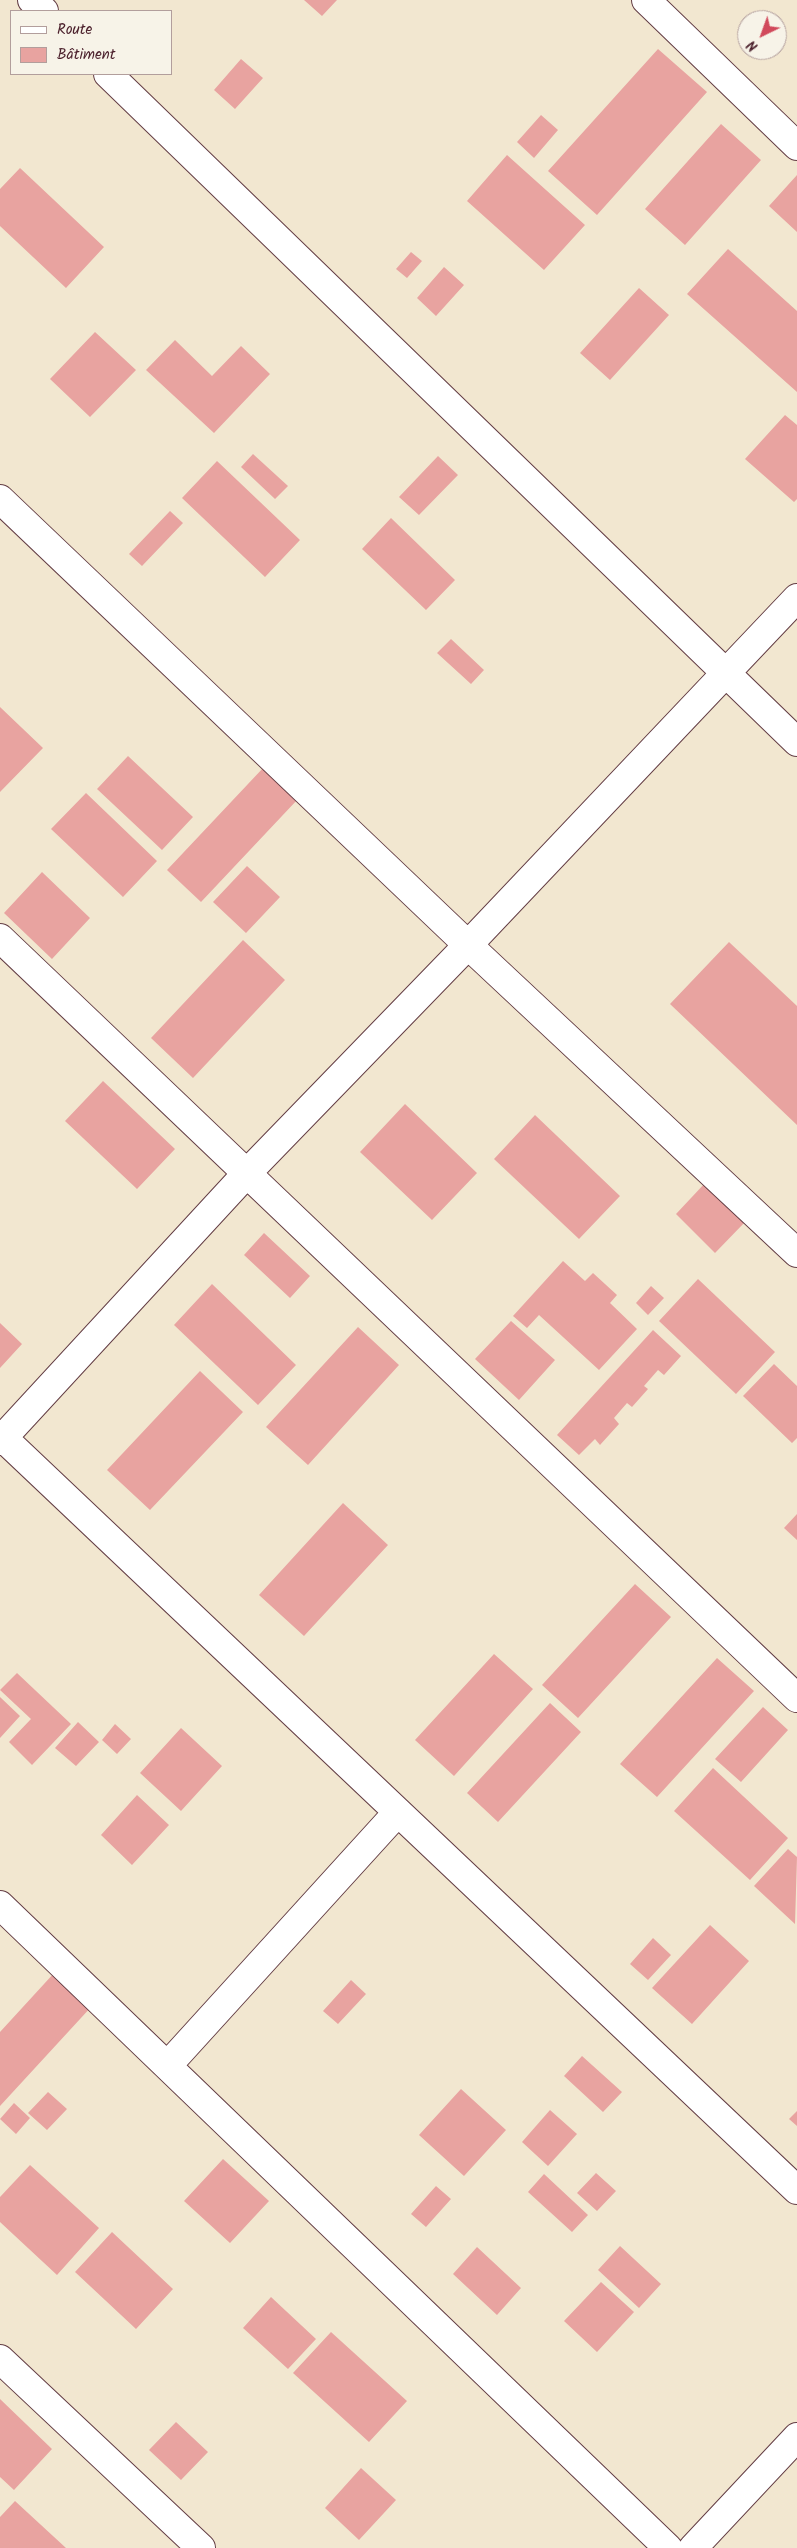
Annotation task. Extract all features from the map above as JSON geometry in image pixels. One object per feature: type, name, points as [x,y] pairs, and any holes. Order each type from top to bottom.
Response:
[{"type":"street","points":[[32,0],[43,10]]},
{"type":"street","points":[[646,0],[797,146]]},
{"type":"street","points":[[109,75],[797,742]]},
{"type":"street","points":[[0,499],[468,945],[797,1253]]},
{"type":"street","points":[[797,598],[468,945],[248,1172],[1,1438],[797,2190]]},
{"type":"street","points":[[0,938],[248,1172],[797,1698]]},
{"type":"street","points":[[168,2065],[397,1812]]},
{"type":"street","points":[[0,1905],[668,2548]]},
{"type":"street","points":[[0,2359],[201,2548]]},
{"type":"street","points":[[693,2548],[797,2437]]},
{"type":"building","points":[[304,0],[337,0],[322,16]]},
{"type":"building","points":[[658,49],[707,92],[597,215],[548,171]]},
{"type":"building","points":[[241,59],[263,78],[235,109],[214,90]]},
{"type":"building","points":[[541,115],[558,130],[534,158],[517,142]]},
{"type":"building","points":[[721,124],[761,160],[685,245],[645,209]]},
{"type":"building","points":[[507,155],[585,225],[544,270],[467,201]]},
{"type":"building","points":[[20,168],[104,247],[66,288],[0,226],[0,189]]},
{"type":"building","points":[[797,175],[797,232],[769,206]]},
{"type":"building","points":[[728,249],[797,311],[797,392],[687,294]]},
{"type":"building","points":[[411,252],[422,261],[407,278],[396,269]]},
{"type":"building","points":[[444,267],[464,285],[436,316],[417,298]]},
{"type":"building","points":[[639,288],[669,315],[610,380],[580,353]]},
{"type":"building","points":[[95,332],[136,370],[90,417],[50,379]]},
{"type":"building","points":[[175,340],[212,376],[241,346],[270,374],[214,433],[146,370]]},
{"type":"building","points":[[785,415],[797,425],[797,499],[794,502],[745,459]]},
{"type":"building","points":[[253,454],[288,486],[275,499],[241,467]]},
{"type":"building","points":[[438,456],[458,475],[419,515],[399,497]]},
{"type":"building","points":[[217,461],[300,540],[265,577],[182,498]]},
{"type":"building","points":[[170,511],[183,523],[142,566],[129,554]]},
{"type":"building","points":[[391,518],[455,580],[426,610],[362,549]]},
{"type":"building","points":[[451,639],[484,670],[471,684],[437,653]]},
{"type":"building","points":[[0,707],[43,748],[0,792]]},
{"type":"building","points":[[128,756],[193,817],[162,850],[97,789]]},
{"type":"building","points":[[264,767],[298,799],[201,902],[167,870]]},
{"type":"building","points":[[86,793],[157,861],[123,897],[51,829]]},
{"type":"building","points":[[247,866],[280,897],[246,933],[213,902]]},
{"type":"building","points":[[42,872],[90,918],[52,959],[4,913]]},
{"type":"building","points":[[243,940],[285,980],[193,1078],[151,1038]]},
{"type":"building","points":[[729,942],[797,1006],[797,1125],[670,1004]]},
{"type":"building","points":[[103,1081],[175,1149],[137,1189],[65,1121]]},
{"type":"building","points":[[405,1104],[477,1173],[432,1220],[360,1152]]},
{"type":"building","points":[[535,1115],[620,1196],[579,1239],[494,1159]]},
{"type":"building","points":[[706,1182],[746,1221],[715,1253],[676,1214]]},
{"type":"building","points":[[264,1233],[310,1276],[290,1298],[244,1255]]},
{"type":"building","points":[[563,1261],[585,1281],[593,1273],[617,1295],[610,1303],[637,1329],[599,1370],[539,1315],[527,1328],[513,1316]]},
{"type":"building","points":[[698,1279],[775,1352],[736,1394],[659,1321]]},
{"type":"building","points":[[212,1284],[296,1365],[258,1405],[174,1325]]},
{"type":"building","points":[[651,1286],[664,1298],[648,1315],[636,1303]]},
{"type":"building","points":[[511,1321],[555,1360],[519,1400],[475,1359]]},
{"type":"building","points":[[0,1323],[22,1344],[0,1368]]},
{"type":"building","points":[[358,1327],[399,1365],[308,1465],[266,1427]]},
{"type":"building","points":[[653,1330],[681,1356],[664,1375],[658,1370],[644,1386],[648,1389],[632,1407],[627,1403],[614,1418],[619,1424],[600,1445],[595,1439],[579,1455],[557,1435]]},
{"type":"building","points":[[774,1364],[797,1386],[797,1438],[792,1443],[743,1396]]},
{"type":"building","points":[[200,1371],[243,1412],[150,1510],[107,1470]]},
{"type":"building","points":[[343,1503],[388,1545],[304,1636],[259,1595]]},
{"type":"building","points":[[797,1514],[797,1540],[784,1528]]},
{"type":"building","points":[[635,1584],[671,1617],[578,1718],[542,1685]]},
{"type":"building","points":[[494,1654],[533,1689],[454,1776],[415,1740]]},
{"type":"building","points":[[717,1658],[754,1691],[657,1797],[620,1764]]},
{"type":"building","points":[[17,1673],[71,1724],[32,1765],[9,1742],[31,1719],[0,1690]]},
{"type":"building","points":[[0,1697],[20,1716],[0,1738]]},
{"type":"building","points":[[550,1703],[581,1732],[498,1822],[467,1793]]},
{"type":"building","points":[[763,1707],[788,1730],[741,1782],[715,1759]]},
{"type":"building","points":[[78,1722],[99,1742],[76,1766],[55,1748]]},
{"type":"building","points":[[115,1724],[131,1739],[117,1754],[102,1740]]},
{"type":"building","points":[[181,1728],[222,1766],[181,1811],[140,1773]]},
{"type":"building","points":[[713,1768],[788,1838],[750,1880],[674,1811]]},
{"type":"building","points":[[137,1795],[169,1825],[132,1865],[101,1835]]},
{"type":"building","points":[[788,1849],[797,1857],[795,1924],[754,1886]]},
{"type":"building","points":[[710,1925],[749,1961],[692,2024],[652,1988]]},
{"type":"building","points":[[653,1938],[671,1955],[648,1980],[630,1964]]},
{"type":"building","points":[[55,1972],[92,2006],[0,2106],[0,2032]]},
{"type":"building","points":[[351,1980],[366,1994],[338,2024],[323,2011]]},
{"type":"building","points":[[582,2056],[622,2092],[603,2112],[564,2076]]},
{"type":"building","points":[[461,2089],[506,2130],[464,2176],[419,2135]]},
{"type":"building","points":[[48,2092],[67,2109],[47,2130],[28,2113]]},
{"type":"building","points":[[14,2103],[30,2118],[16,2134],[0,2119]]},
{"type":"building","points":[[550,2110],[577,2134],[548,2166],[522,2142]]},
{"type":"building","points":[[797,2111],[797,2126],[789,2119]]},
{"type":"building","points":[[223,2159],[269,2201],[230,2243],[184,2201]]},
{"type":"building","points":[[30,2165],[99,2228],[57,2275],[0,2222],[0,2197]]},
{"type":"building","points":[[596,2173],[616,2191],[597,2211],[577,2193]]},
{"type":"building","points":[[544,2174],[588,2215],[572,2232],[528,2192]]},
{"type":"building","points":[[436,2186],[451,2199],[426,2227],[411,2214]]},
{"type":"building","points":[[112,2232],[173,2289],[136,2329],[75,2272]]},
{"type":"building","points":[[620,2246],[661,2284],[639,2308],[598,2270]]},
{"type":"building","points":[[477,2247],[521,2288],[497,2315],[453,2274]]},
{"type":"building","points":[[601,2282],[634,2312],[597,2352],[564,2321]]},
{"type":"building","points":[[271,2297],[316,2339],[288,2369],[243,2328]]},
{"type":"building","points":[[331,2332],[407,2401],[369,2442],[293,2373]]},
{"type":"building","points":[[0,2399],[52,2449],[14,2490],[0,2477]]},
{"type":"building","points":[[176,2422],[208,2452],[181,2480],[149,2450]]},
{"type":"building","points":[[361,2468],[396,2500],[359,2540],[325,2508]]},
{"type":"building","points":[[15,2501],[66,2548],[0,2548],[0,2517]]}]
